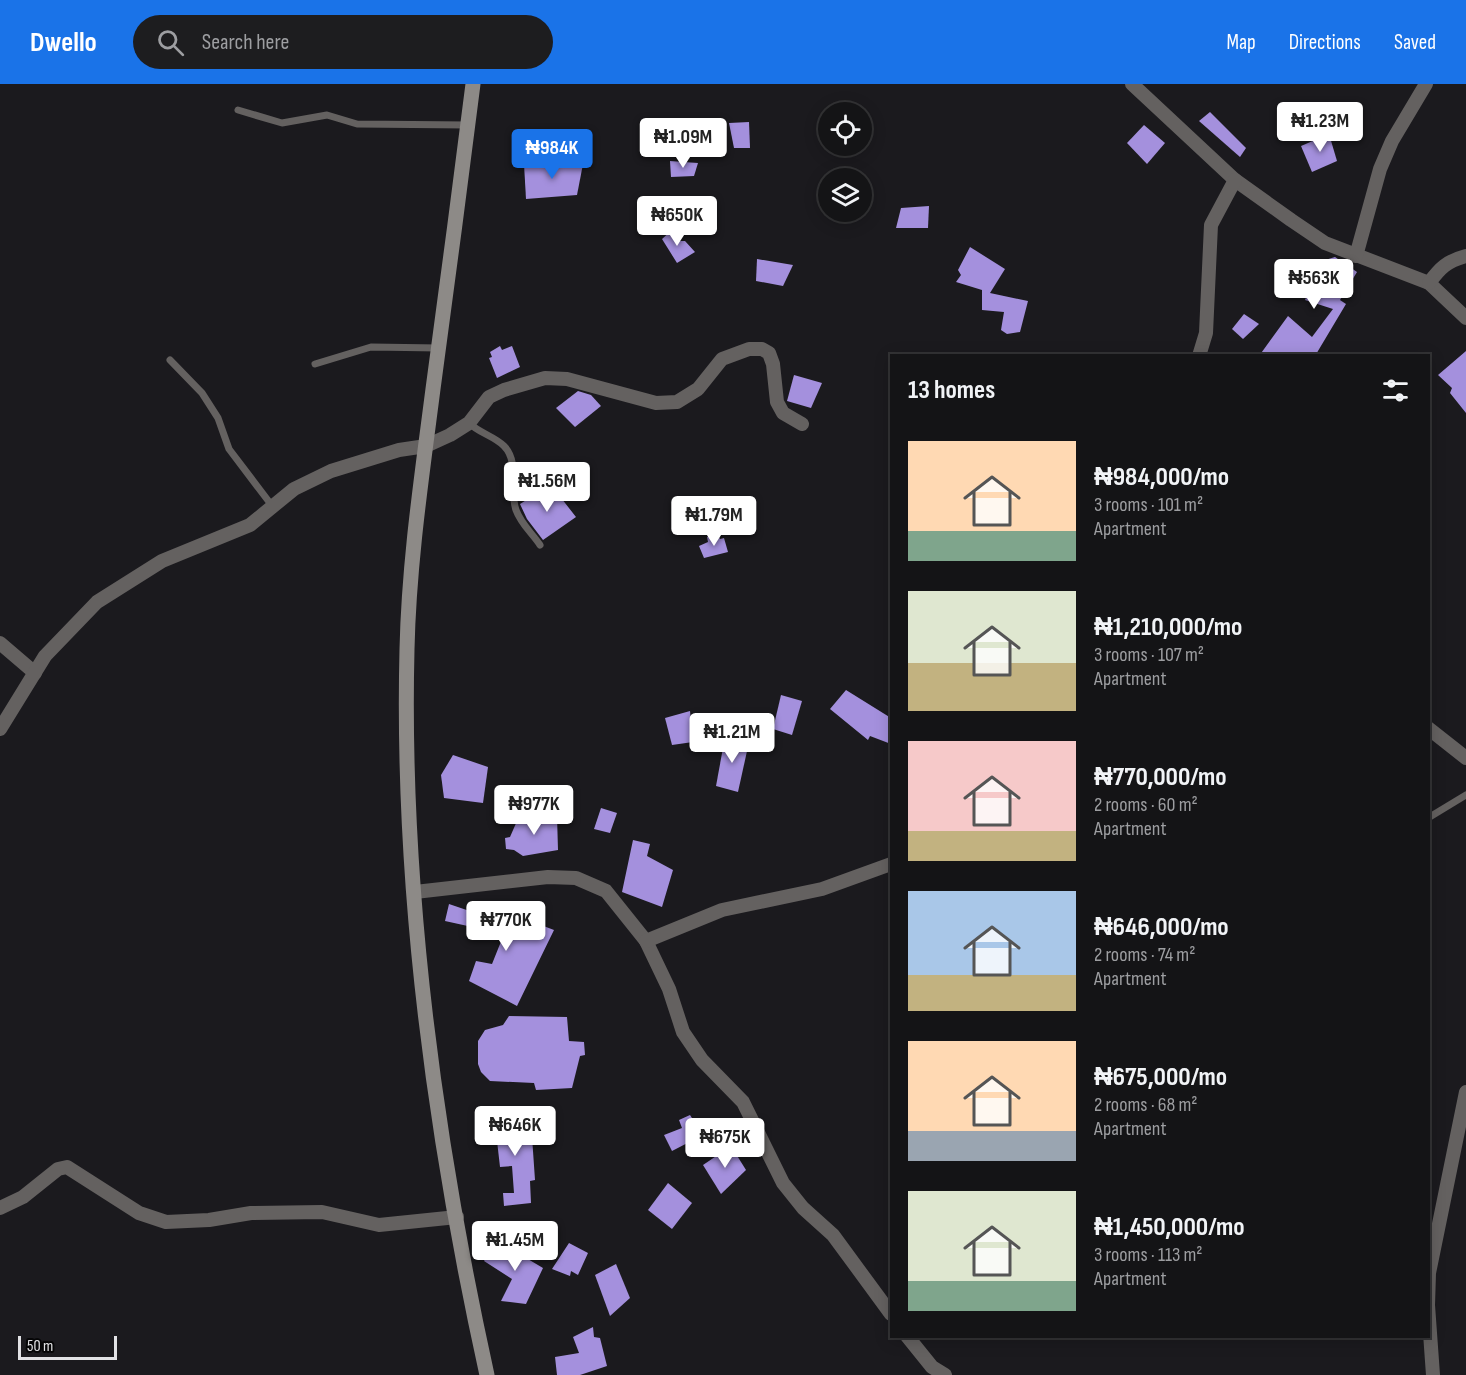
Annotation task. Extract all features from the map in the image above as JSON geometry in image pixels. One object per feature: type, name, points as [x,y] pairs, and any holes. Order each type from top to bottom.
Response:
[{"type":"main road","points":[[473,84],[413,541],[407,650],[418,964],[437,1106],[487,1375]]},
{"type":"street","points":[[1132,84],[1235,180],[1325,243],[1429,283],[1466,318]]},
{"type":"street","points":[[1356,256],[1380,169],[1392,141],[1426,84]]},
{"type":"street","points":[[1200,354],[1206,333],[1208,311],[1211,225],[1235,180]]},
{"type":"street","points":[[1429,283],[1442,266],[1451,260],[1466,256]]},
{"type":"street","points":[[0,729],[45,657],[97,602],[162,561],[250,525],[294,489],[331,471],[399,450],[426,446],[450,435],[469,423],[489,398],[524,383],[545,378],[594,385],[656,403],[677,402],[698,389],[722,359],[749,349],[762,349],[769,353],[773,364],[777,402],[783,413],[802,424]]},
{"type":"street","points":[[0,643],[35,673]]},
{"type":"street","points":[[1430,730],[1466,758]]},
{"type":"street","points":[[646,942],[722,910],[822,889],[890,864]]},
{"type":"street","points":[[415,892],[548,877],[576,878],[606,891],[646,942],[669,989],[683,1032],[702,1060],[743,1102],[783,1183],[803,1208],[833,1235],[890,1313]]},
{"type":"street","points":[[1430,1268],[1466,1092]]},
{"type":"street","points":[[0,1208],[23,1197],[58,1169],[67,1167],[139,1213],[166,1222],[209,1220],[251,1213],[322,1212],[379,1225],[457,1217]]},
{"type":"street","points":[[909,1338],[932,1367],[945,1375]]},
{"type":"street","points":[[1430,1338],[1432,1375]]},
{"type":"lane","points":[[238,110],[282,123],[327,115],[357,124],[468,125]]},
{"type":"lane","points":[[315,364],[371,347],[439,348]]},
{"type":"lane","points":[[170,360],[202,393],[218,418],[229,449],[273,507]]},
{"type":"lane","points":[[469,423],[476,430],[505,447],[512,462],[515,508],[524,527],[540,545]]},
{"type":"lane","points":[[1430,817],[1466,795]]},
{"type":"building","points":[[1210,112],[1246,148],[1240,157],[1199,121]]},
{"type":"building","points":[[749,122],[750,148],[734,148],[729,123]]},
{"type":"building","points":[[1144,125],[1165,143],[1147,164],[1127,143]]},
{"type":"building","points":[[1329,134],[1337,161],[1312,172],[1301,146]]},
{"type":"building","points":[[670,161],[698,163],[694,176],[671,177]]},
{"type":"building","points":[[524,164],[583,164],[577,195],[526,199]]},
{"type":"building","points":[[929,206],[928,228],[896,228],[901,208]]},
{"type":"building","points":[[672,230],[679,241],[685,241],[695,252],[677,263],[662,239]]},
{"type":"building","points":[[970,247],[1005,269],[990,293],[1028,301],[1020,332],[1007,334],[1001,330],[1004,312],[982,310],[982,290],[956,282],[961,275],[958,270]]},
{"type":"building","points":[[1335,257],[1357,272],[1340,300],[1346,304],[1316,354],[1260,354],[1288,316],[1312,337],[1333,309],[1305,300],[1311,286],[1308,283],[1312,259],[1322,261]]},
{"type":"building","points":[[757,259],[793,265],[783,286],[756,281]]},
{"type":"building","points":[[1244,314],[1259,324],[1243,339],[1232,329]]},
{"type":"building","points":[[500,346],[502,350],[512,346],[520,367],[497,378],[489,358],[492,357],[490,352]]},
{"type":"building","points":[[1466,351],[1466,413],[1450,393],[1452,388],[1438,375]]},
{"type":"building","points":[[794,375],[822,383],[811,408],[787,401]]},
{"type":"building","points":[[578,391],[591,395],[601,406],[575,427],[556,408]]},
{"type":"building","points":[[544,489],[547,497],[558,494],[576,517],[543,540],[527,519],[520,504]]},
{"type":"building","points":[[718,534],[720,539],[724,538],[728,552],[704,558],[699,546],[708,542],[707,537]]},
{"type":"building","points":[[846,690],[890,717],[890,744],[870,736],[868,740],[830,709]]},
{"type":"building","points":[[781,695],[802,701],[792,735],[773,729]]},
{"type":"building","points":[[690,711],[693,742],[672,745],[665,718]]},
{"type":"building","points":[[725,737],[749,742],[738,792],[716,786]]},
{"type":"building","points":[[453,755],[488,767],[483,803],[444,798],[441,775]]},
{"type":"building","points":[[601,808],[617,813],[610,833],[594,829]]},
{"type":"building","points":[[557,816],[558,850],[523,856],[514,850],[506,849],[505,838],[510,837],[517,821]]},
{"type":"building","points":[[633,840],[650,844],[647,856],[673,870],[662,907],[622,892]]},
{"type":"building","points":[[449,904],[499,921],[504,911],[554,930],[517,1006],[469,981],[476,961],[492,964],[504,934],[445,921]]},
{"type":"building","points":[[509,1016],[567,1017],[569,1041],[584,1042],[585,1055],[580,1056],[572,1088],[536,1090],[534,1083],[490,1081],[481,1072],[478,1064],[478,1041],[485,1030],[503,1025]]},
{"type":"building","points":[[690,1115],[703,1135],[672,1151],[664,1135],[682,1128],[679,1120]]},
{"type":"building","points":[[497,1120],[497,1124],[531,1122],[535,1180],[530,1181],[531,1203],[504,1206],[503,1193],[514,1193],[512,1166],[500,1167],[496,1132],[482,1135],[477,1122]]},
{"type":"building","points":[[731,1146],[746,1170],[721,1194],[703,1165]]},
{"type":"building","points":[[668,1183],[692,1203],[672,1229],[648,1210]]},
{"type":"building","points":[[496,1240],[543,1268],[526,1304],[501,1301],[512,1279],[484,1261]]},
{"type":"building","points":[[569,1243],[588,1253],[578,1275],[571,1271],[570,1276],[552,1269]]},
{"type":"building","points":[[616,1264],[630,1298],[610,1316],[595,1275]]},
{"type":"building","points":[[593,1327],[594,1337],[600,1338],[607,1366],[580,1375],[557,1375],[555,1357],[579,1353],[573,1337]]}]
